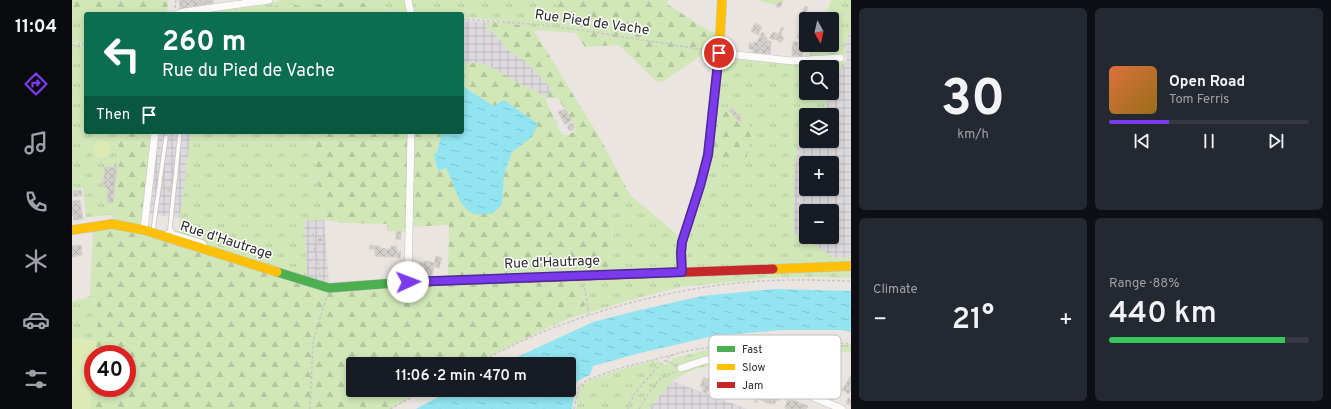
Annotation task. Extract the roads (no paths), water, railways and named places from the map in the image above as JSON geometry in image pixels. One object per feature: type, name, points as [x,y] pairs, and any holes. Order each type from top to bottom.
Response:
[{"type":"street","points":[[184,12],[269,0]]},
{"type":"street","points":[[408,0],[411,12]]},
{"type":"street","points":[[682,272],[682,242],[700,186],[708,155],[719,53],[722,0]]},
{"type":"street","points":[[719,53],[792,61],[840,58]]},
{"type":"street","points":[[153,232],[155,134]]},
{"type":"street","points":[[408,282],[410,134]]},
{"type":"street","name":"Rue d'Hautrage","points":[[72,230],[112,224],[153,232],[325,287],[408,282],[851,266]]},
{"type":"street","points":[[681,368],[709,359]]},
{"type":"street","points":[[818,399],[842,409]]},
{"type":"lane","points":[[166,137],[153,232],[168,232],[170,228],[180,134]]},
{"type":"lane","points":[[170,228],[173,233],[203,242],[209,250]]},
{"type":"water","points":[[464,87],[494,106],[504,100],[538,124],[532,137],[512,152],[504,175],[502,204],[493,213],[476,214],[469,211],[464,206],[459,199],[446,168],[438,171],[434,155],[437,152],[442,134],[464,134]]},
{"type":"water","points":[[774,289],[851,291],[851,332],[842,330],[782,330],[709,335],[709,337],[593,366],[590,375],[576,383],[576,357],[517,357],[593,322],[702,296]]},
{"type":"water","points":[[438,397],[574,397],[572,409],[416,409]]}]
